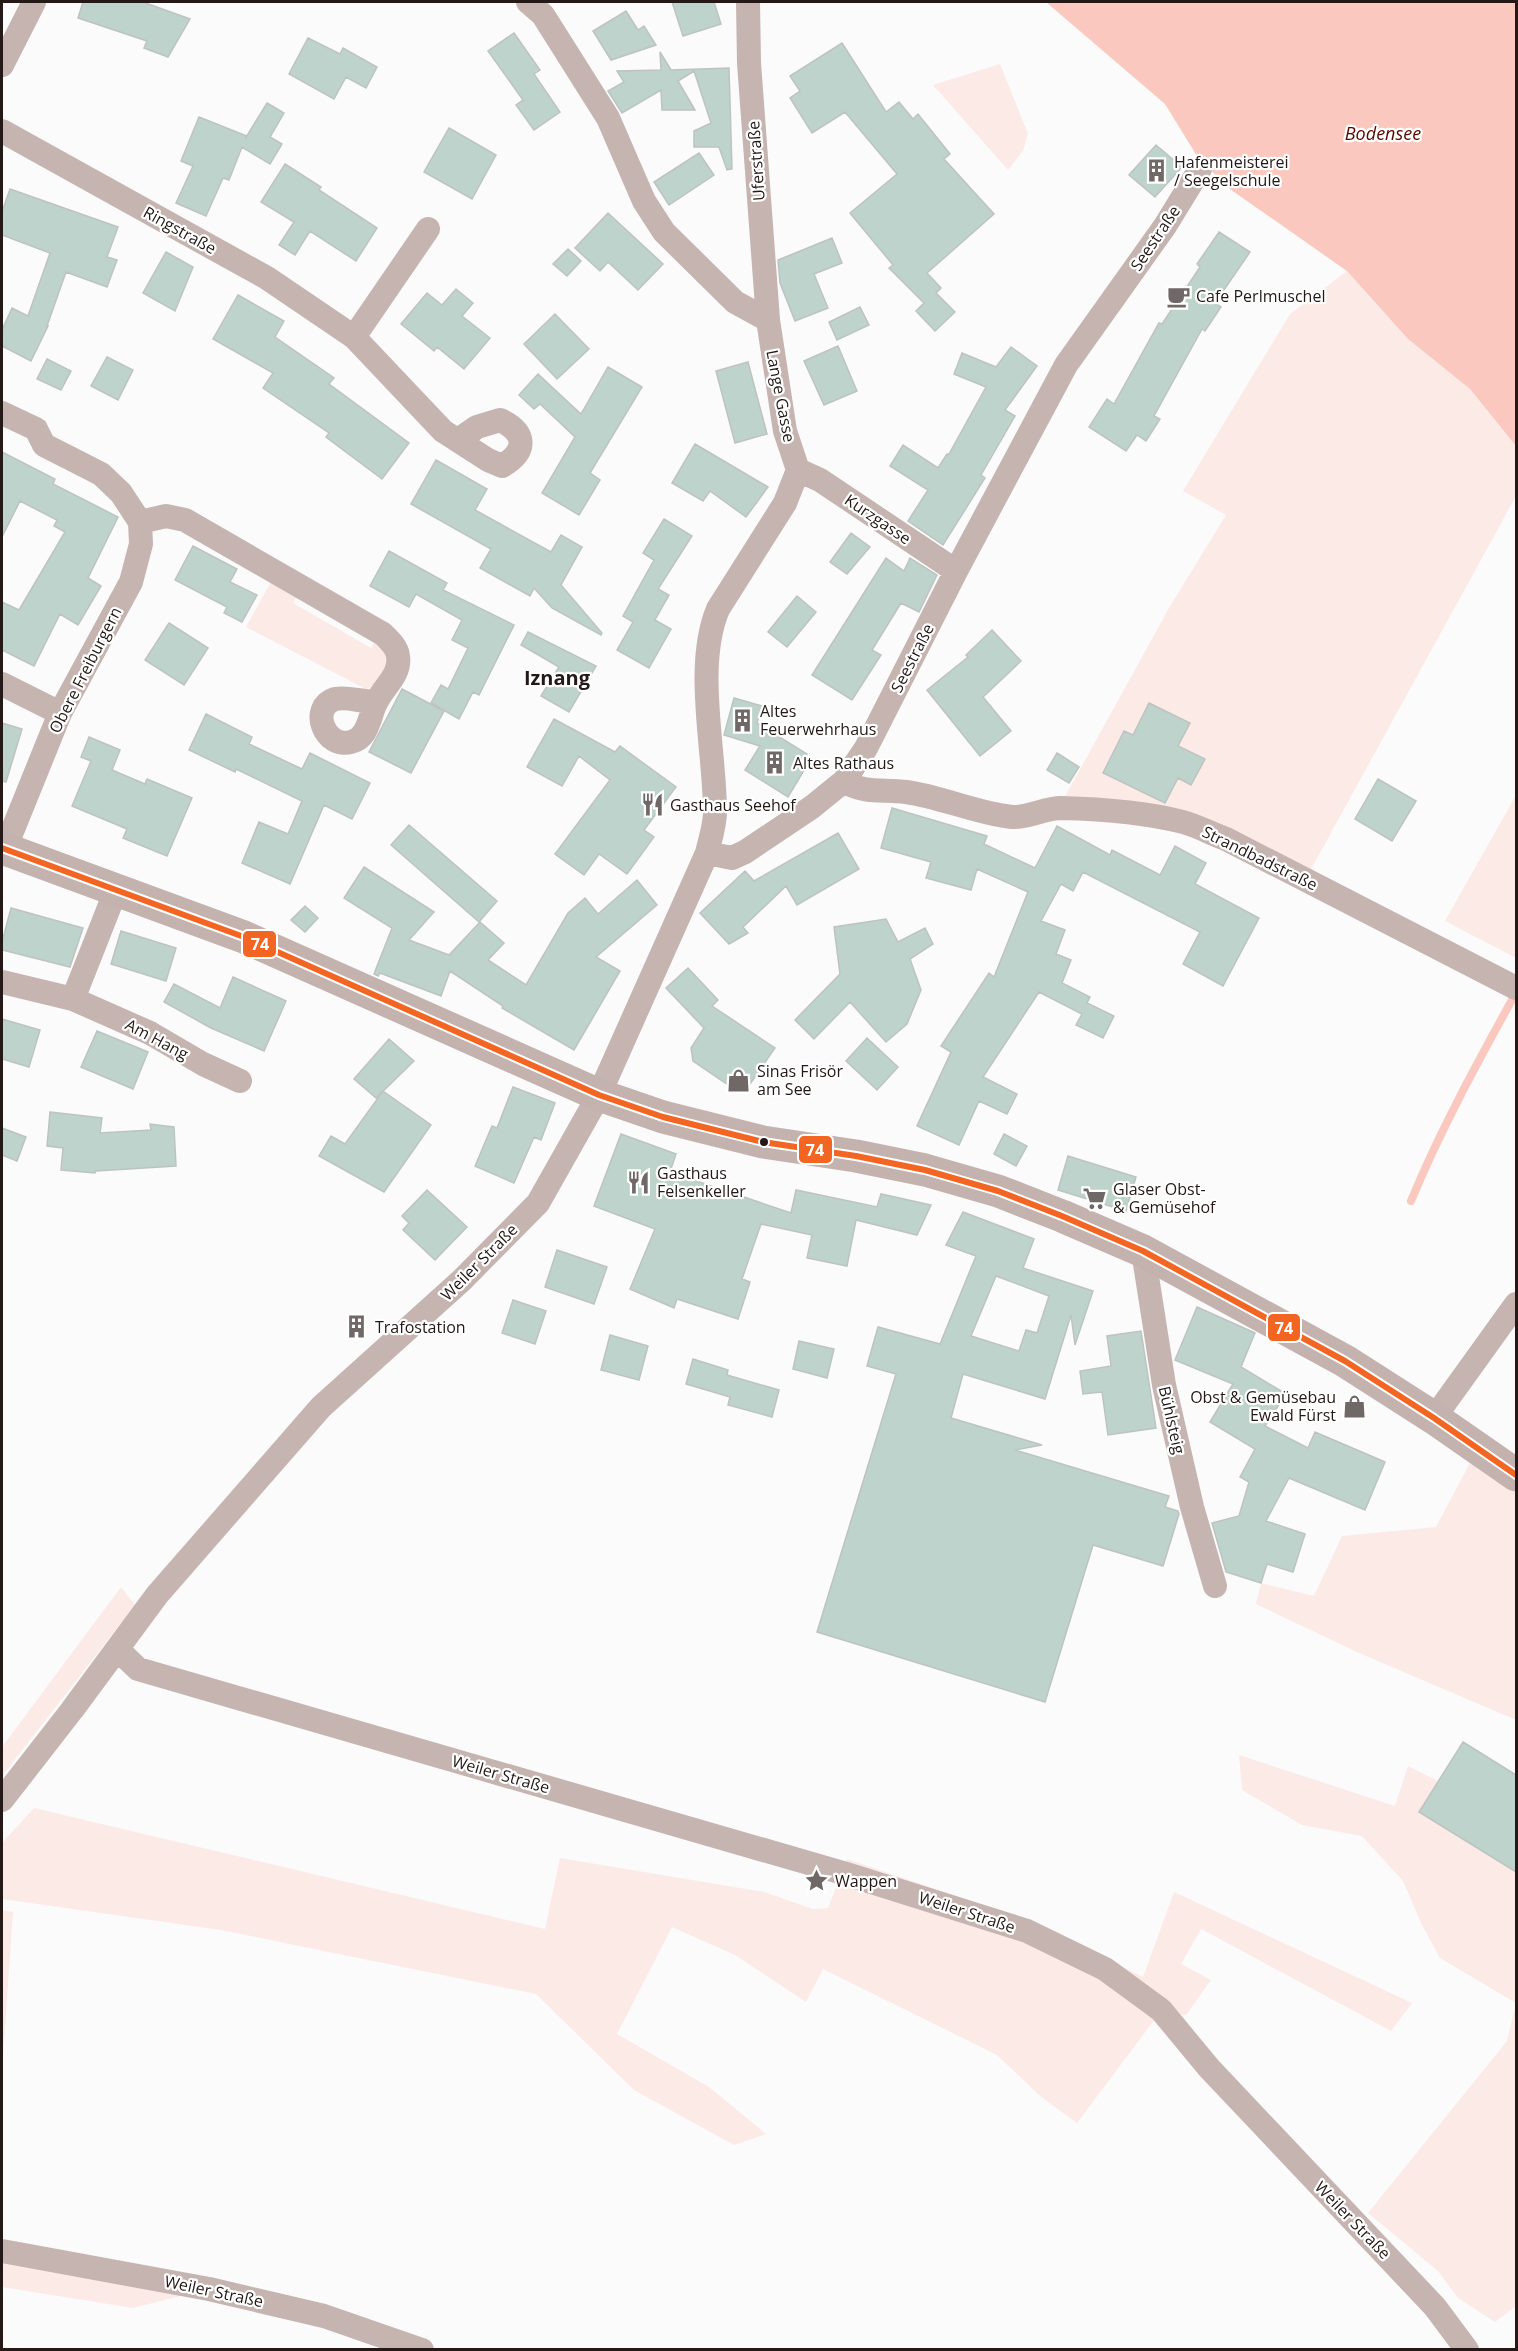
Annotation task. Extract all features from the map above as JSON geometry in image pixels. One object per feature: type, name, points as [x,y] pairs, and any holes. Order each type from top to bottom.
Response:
[{"type":"main road","points":[[3,848],[244,938],[599,1095],[663,1117],[763,1142],[856,1156],[925,1170],[998,1191],[1143,1251],[1344,1361],[1434,1418],[1516,1475]]},
{"type":"street","points":[[2,65],[34,2]]},
{"type":"street","points":[[528,2],[543,15],[608,118],[644,201],[664,232],[735,302],[768,320]]},
{"type":"street","name":"Uferstraße","points":[[748,2],[748,63],[768,320]]},
{"type":"street","name":"Ringstraße","points":[[2,131],[267,278],[354,337],[443,431],[458,440]]},
{"type":"street","name":"Seestraße","points":[[707,853],[732,858],[745,852],[812,807],[844,781],[866,748],[956,571],[1066,365],[1165,226],[1200,169]]},
{"type":"street","points":[[354,337],[428,229]]},
{"type":"street","name":"Lange Gasse","points":[[768,320],[785,430],[798,470]]},
{"type":"street","points":[[2,413],[36,429],[44,445],[101,474],[121,493],[140,522],[166,516],[185,520],[383,634],[393,645],[398,656],[397,667],[395,676],[376,701]]},
{"type":"street","points":[[599,1095],[707,853],[715,814],[708,693],[710,627],[718,609],[785,503],[798,470]]},
{"type":"street","name":"Kurzgasse","points":[[798,470],[820,480],[956,571]]},
{"type":"street","name":"Obere Freiburgern","points":[[3,848],[60,712],[131,582],[141,544],[140,522]]},
{"type":"street","points":[[2,684],[60,712]]},
{"type":"street","name":"Strandbadstraße","points":[[844,781],[854,787],[868,790],[903,791],[937,798],[975,810],[1015,817],[1058,808],[1143,814],[1185,823],[1226,839],[1516,988]]},
{"type":"street","points":[[73,999],[116,890]]},
{"type":"street","name":"Am Hang","points":[[2,982],[73,999],[150,1033],[203,1064],[240,1082]]},
{"type":"street","name":"Weiler Straße","points":[[2,1800],[157,1595],[321,1407],[462,1280],[538,1203],[599,1095]]},
{"type":"street","name":"Bühlsteig","points":[[1143,1251],[1164,1385],[1192,1507],[1215,1586]]},
{"type":"street","points":[[1434,1418],[1516,1304]]},
{"type":"street","name":"Weiler Straße","points":[[117,1649],[138,1669],[843,1873],[1027,1931],[1105,1969],[1161,2010],[1209,2068],[1436,2307],[1467,2349]]},
{"type":"street","name":"Weiler Straße","points":[[2,2251],[210,2289],[324,2316],[422,2349]]},
{"type":"shaded area","points":[[1000,64],[1028,134],[1023,151],[1008,170],[933,85]]},
{"type":"shaded area","points":[[1347,271],[1408,339],[1470,389],[1516,446],[1516,496],[1310,871],[1225,829],[1062,802],[1169,608],[1226,515],[1183,491],[1290,314]]},
{"type":"shaded area","points":[[272,580],[298,594],[293,603],[371,648],[378,639],[385,650],[387,662],[378,681],[366,689],[246,627]]},
{"type":"shaded area","points":[[1516,795],[1516,958],[1445,921]]},
{"type":"shaded area","points":[[1472,1459],[1516,1492],[1516,1720],[1357,1652],[1256,1604],[1261,1583],[1314,1596],[1342,1536],[1436,1527]]},
{"type":"shaded area","points":[[121,1587],[135,1605],[2,1776],[2,1747]]},
{"type":"shaded area","points":[[1239,1755],[1395,1806],[1408,1766],[1438,1781],[1419,1812],[1516,1872],[1516,2003],[1440,1958],[1422,1925],[1403,1881],[1362,1836],[1302,1825],[1242,1790]]},
{"type":"shaded area","points":[[34,1808],[545,1929],[560,1858],[764,1892],[813,1909],[828,1908],[847,1859],[1036,1923],[1143,1977],[1174,1892],[1412,2003],[1391,2031],[1201,1929],[1181,1964],[1211,1980],[1186,2015],[1161,2011],[1077,2123],[1040,2096],[997,2055],[823,1969],[806,2002],[735,1955],[672,1927],[617,2034],[709,2087],[766,2134],[734,2145],[634,2090],[536,1994],[221,1930],[2,1899],[2,1843]]},
{"type":"shaded area","points":[[2,1910],[13,1912],[2,2071]]},
{"type":"shaded area","points":[[1516,2003],[1516,2306],[1495,2322],[1458,2298],[1438,2271],[1368,2213],[1507,2041]]},
{"type":"shaded area","points":[[2,2251],[209,2289],[133,2308],[2,2287]]},
{"type":"water","name":"Bodensee","points":[[1046,2],[1516,2],[1516,446],[1470,389],[1408,339],[1347,271],[1227,187],[1197,156],[1165,104]]},
{"type":"building","points":[[83,2],[143,2],[190,19],[168,57],[144,48],[147,41],[78,18]]},
{"type":"building","points":[[672,2],[714,2],[721,24],[683,36]]},
{"type":"building","points":[[626,11],[638,30],[644,26],[656,45],[611,60],[593,31]]},
{"type":"building","points":[[514,33],[540,70],[534,74],[560,112],[534,130],[516,105],[523,100],[488,51]]},
{"type":"building","points":[[308,38],[340,54],[343,48],[377,67],[366,88],[346,77],[334,99],[289,74]]},
{"type":"building","points":[[842,43],[886,112],[899,102],[913,119],[918,114],[950,154],[944,159],[994,214],[927,273],[941,288],[936,293],[955,312],[935,331],[916,311],[924,303],[889,268],[893,265],[850,213],[897,174],[845,112],[812,133],[790,98],[800,91],[790,76]]},
{"type":"building","points":[[660,52],[671,70],[729,68],[732,169],[727,170],[719,147],[694,147],[694,131],[711,123],[694,71],[678,81],[695,110],[662,110],[661,90],[622,113],[608,91],[624,82],[617,71],[661,70]]},
{"type":"building","points":[[267,103],[284,113],[270,137],[282,144],[270,164],[242,147],[229,180],[223,178],[206,216],[176,203],[193,166],[181,161],[199,117],[247,136]]},
{"type":"building","points":[[449,128],[496,155],[472,199],[424,172]]},
{"type":"building","name":"Hafenmeisterei / Seegelschule","points":[[1156,145],[1182,167],[1155,197],[1129,175]]},
{"type":"building","points":[[699,153],[714,175],[669,205],[654,182]]},
{"type":"building","points":[[285,164],[321,187],[319,190],[377,228],[356,261],[310,231],[295,255],[279,245],[294,222],[261,202]]},
{"type":"building","points":[[10,189],[118,227],[107,257],[117,260],[107,287],[66,272],[48,326],[31,361],[2,346],[2,330],[12,308],[28,316],[50,253],[2,235],[2,212]]},
{"type":"building","points":[[608,213],[663,264],[638,290],[608,262],[600,271],[575,248]]},
{"type":"building","points":[[1219,232],[1250,252],[1215,303],[1221,307],[1205,331],[1202,329],[1154,416],[1160,419],[1146,441],[1137,435],[1126,451],[1089,427],[1107,399],[1114,404],[1159,323],[1162,324],[1200,267],[1197,264]]},
{"type":"building","points":[[832,238],[842,263],[814,274],[828,308],[795,321],[780,283],[778,260]]},
{"type":"building","points":[[568,249],[581,261],[567,276],[553,264]]},
{"type":"building","points":[[166,252],[193,267],[175,311],[143,293]]},
{"type":"building","points":[[456,289],[473,303],[462,316],[490,338],[464,369],[437,347],[434,351],[401,324],[427,293],[442,305]]},
{"type":"building","points":[[238,295],[284,321],[275,337],[334,378],[329,384],[409,443],[382,479],[326,437],[329,433],[263,388],[273,373],[213,339]]},
{"type":"building","points":[[860,307],[869,325],[837,340],[829,322]]},
{"type":"building","points":[[555,314],[589,349],[557,379],[524,344]]},
{"type":"building","points":[[838,346],[857,391],[824,405],[804,361]]},
{"type":"building","points":[[1011,347],[1037,366],[1005,410],[1015,416],[981,475],[985,478],[943,545],[908,521],[928,490],[890,466],[903,445],[938,468],[949,454],[986,387],[954,374],[962,353],[996,367]]},
{"type":"building","points":[[107,357],[133,370],[118,400],[91,386]]},
{"type":"building","points":[[47,359],[71,371],[61,390],[37,379]]},
{"type":"building","points":[[748,362],[767,434],[735,443],[716,371]]},
{"type":"building","points":[[608,367],[642,387],[590,473],[600,480],[579,515],[542,493],[575,437],[540,404],[534,409],[519,395],[538,374],[581,414]]},
{"type":"building","points":[[695,444],[768,487],[746,517],[710,491],[703,501],[672,483]]},
{"type":"building","points":[[2,452],[55,479],[53,484],[118,517],[88,578],[101,586],[78,625],[60,614],[34,666],[2,650],[2,602],[19,610],[65,532],[54,526],[57,520],[20,501],[2,537]]},
{"type":"building","points":[[436,460],[487,489],[475,510],[551,552],[561,535],[582,547],[561,585],[602,633],[601,635],[552,608],[534,588],[530,596],[480,568],[491,549],[411,504]]},
{"type":"building","points":[[664,519],[692,536],[658,589],[669,595],[655,620],[671,629],[649,668],[617,650],[633,622],[623,616],[654,560],[643,553]]},
{"type":"building","points":[[851,533],[870,547],[847,574],[830,562]]},
{"type":"building","points":[[193,546],[237,569],[230,582],[257,595],[242,622],[224,613],[227,607],[175,580]]},
{"type":"building","points":[[389,551],[447,583],[443,590],[514,625],[479,695],[473,692],[459,719],[431,703],[441,685],[448,689],[468,648],[452,640],[462,620],[416,594],[409,607],[370,586]]},
{"type":"building","points":[[886,558],[904,571],[910,558],[937,575],[919,612],[901,603],[872,650],[881,655],[852,700],[812,675]]},
{"type":"building","points":[[797,596],[816,612],[787,647],[768,632]]},
{"type":"building","points":[[169,623],[208,648],[184,685],[145,660]]},
{"type":"building","points":[[992,630],[1021,661],[983,697],[1011,731],[980,756],[927,690],[968,657],[966,655]]},
{"type":"building","points":[[528,632],[596,666],[569,712],[541,696],[559,667],[521,645]]},
{"type":"building","points":[[402,689],[444,711],[411,773],[369,752]]},
{"type":"building","name":"Altes Rathaus","points":[[734,698],[762,706],[757,723],[807,754],[805,760],[795,757],[794,759],[806,767],[788,797],[745,770],[760,746],[724,735]]},
{"type":"building","points":[[1149,703],[1190,723],[1178,746],[1205,759],[1191,785],[1178,778],[1165,803],[1103,773],[1124,731],[1133,735]]},
{"type":"building","points":[[206,714],[252,737],[249,744],[302,769],[310,753],[370,783],[352,819],[324,805],[290,884],[242,863],[259,822],[288,834],[302,801],[236,769],[235,772],[189,750]]},
{"type":"building","points":[[554,719],[615,752],[620,746],[676,787],[644,830],[654,837],[627,874],[599,854],[584,875],[555,854],[610,780],[579,756],[562,786],[527,767]]},
{"type":"building","points":[[2,723],[22,729],[6,782],[2,781]]},
{"type":"building","points":[[89,737],[120,750],[112,770],[145,784],[147,779],[192,798],[167,856],[123,838],[127,829],[72,806],[91,761],[81,757]]},
{"type":"building","points":[[1057,753],[1079,767],[1069,783],[1047,770]]},
{"type":"building","points":[[1378,779],[1416,801],[1392,841],[1355,819]]},
{"type":"building","points":[[892,808],[987,836],[984,844],[1035,868],[1057,826],[1110,855],[1112,850],[1160,875],[1175,846],[1206,863],[1195,884],[1259,918],[1223,986],[1183,964],[1200,932],[1083,872],[1073,891],[1061,884],[1041,921],[1065,930],[1056,954],[1071,960],[1062,983],[1090,997],[1087,1003],[1114,1016],[1103,1038],[1076,1025],[1082,1014],[1039,992],[983,1077],[1017,1094],[1007,1114],[979,1101],[959,1145],[917,1126],[951,1052],[941,1046],[989,973],[994,977],[1028,892],[977,869],[971,890],[926,878],[931,862],[881,848]]},
{"type":"building","points":[[409,825],[497,901],[479,922],[391,845]]},
{"type":"building","points":[[838,833],[859,869],[797,905],[786,886],[743,927],[748,933],[729,944],[700,913],[745,871],[754,881]]},
{"type":"building","points":[[364,867],[434,912],[409,940],[449,955],[480,922],[504,943],[488,960],[526,985],[568,913],[585,898],[598,914],[637,880],[657,905],[596,957],[620,971],[574,1050],[502,1008],[503,1006],[450,971],[441,996],[380,973],[378,976],[374,974],[392,928],[344,898]]},
{"type":"building","points":[[305,906],[318,918],[305,932],[291,920]]},
{"type":"building","points":[[11,908],[83,928],[70,967],[2,950]]},
{"type":"building","points":[[886,919],[898,942],[925,928],[933,944],[910,959],[921,990],[907,1024],[886,1042],[850,1002],[814,1039],[795,1020],[840,974],[834,927]]},
{"type":"building","points":[[121,931],[176,948],[166,981],[111,964]]},
{"type":"building","points":[[688,968],[718,1000],[712,1006],[775,1048],[750,1084],[734,1089],[693,1061],[691,1048],[704,1028],[666,988]]},
{"type":"building","points":[[233,977],[286,1001],[264,1051],[211,1028],[164,1002],[174,984],[220,1008]]},
{"type":"building","points":[[2,1019],[40,1030],[29,1067],[2,1059]]},
{"type":"building","points":[[97,1031],[148,1052],[133,1089],[81,1067]]},
{"type":"building","points":[[867,1038],[898,1067],[877,1090],[846,1061]]},
{"type":"building","points":[[389,1039],[414,1061],[376,1098],[354,1079]]},
{"type":"building","points":[[513,1087],[555,1103],[541,1140],[534,1137],[514,1183],[475,1166],[492,1126],[497,1128]]},
{"type":"building","points":[[383,1091],[431,1125],[384,1192],[319,1156],[331,1136],[345,1144]]},
{"type":"building","points":[[50,1112],[102,1118],[100,1133],[151,1130],[150,1124],[174,1127],[176,1166],[96,1171],[95,1173],[61,1170],[63,1148],[47,1146]]},
{"type":"building","points":[[2,1128],[26,1137],[17,1161],[2,1155]]},
{"type":"building","points":[[621,1134],[676,1154],[670,1172],[791,1213],[796,1190],[877,1207],[881,1194],[931,1205],[917,1235],[856,1220],[847,1266],[807,1258],[812,1235],[761,1224],[742,1279],[750,1282],[738,1319],[677,1299],[674,1308],[630,1289],[655,1229],[594,1206]]},
{"type":"building","points":[[1004,1134],[1027,1146],[1016,1166],[994,1154]]},
{"type":"building","points":[[1068,1156],[1136,1177],[1126,1211],[1058,1190]]},
{"type":"building","points":[[427,1190],[467,1227],[435,1260],[403,1230],[409,1223],[402,1216]]},
{"type":"building","points":[[963,1212],[1034,1239],[1023,1268],[1093,1291],[1075,1345],[1071,1315],[1045,1399],[963,1374],[951,1418],[1042,1445],[1015,1450],[1169,1496],[1165,1507],[1178,1511],[1179,1514],[1163,1566],[1093,1545],[1045,1702],[817,1632],[896,1374],[867,1366],[878,1327],[940,1344],[976,1256],[946,1245]],"holes":[[[996,1276],[1049,1296],[1037,1333],[1026,1330],[1019,1351],[971,1336]]]},
{"type":"building","points":[[557,1250],[607,1267],[594,1304],[545,1287]]},
{"type":"building","points":[[513,1300],[546,1311],[535,1344],[502,1333]]},
{"type":"building","points":[[1197,1307],[1255,1333],[1241,1367],[1286,1394],[1265,1426],[1308,1448],[1315,1432],[1385,1462],[1365,1510],[1289,1478],[1266,1521],[1305,1534],[1293,1572],[1267,1564],[1261,1583],[1226,1572],[1212,1523],[1239,1516],[1249,1482],[1240,1477],[1255,1449],[1210,1422],[1233,1384],[1175,1360]]},
{"type":"building","points":[[1141,1331],[1156,1428],[1108,1435],[1102,1392],[1083,1394],[1080,1371],[1111,1366],[1107,1336]]},
{"type":"building","points":[[610,1335],[648,1346],[639,1380],[601,1370]]},
{"type":"building","points":[[799,1341],[834,1349],[827,1378],[793,1369]]},
{"type":"building","points":[[693,1359],[728,1370],[727,1375],[779,1390],[772,1417],[728,1405],[730,1397],[686,1384]]},
{"type":"building","points":[[1463,1742],[1516,1775],[1516,1872],[1419,1812]]},
{"type":"waterway","points":[[1411,1201],[1446,1124],[1513,998]]},
{"type":"transit line","name":"74","points":[[2,848],[244,937],[599,1095],[663,1117],[763,1142],[856,1156],[925,1170],[998,1191],[1062,1216],[1143,1251],[1345,1361],[1434,1418],[1516,1475]]},
{"type":"place","name":"Hafenmeisterei / Seegelschule","points":[[1156,171]]},
{"type":"place","name":"Cafe Perlmuschel","points":[[1178,296]]},
{"type":"place","name":"Altes Feuerwehrhaus","points":[[742,720]]},
{"type":"place","name":"Altes Rathaus","points":[[775,763]]},
{"type":"place","name":"Gasthaus Seehof","points":[[652,805]]},
{"type":"place","name":"Sinas Frisör am See","points":[[739,1080]]},
{"type":"place","name":"Gasthaus Felsenkeller","points":[[639,1182]]},
{"type":"place","name":"Glaser Obst- & Gemüsehof","points":[[1095,1198]]},
{"type":"place","name":"Trafostation","points":[[357,1327]]},
{"type":"place","name":"Obst & Gemüsebau Ewald Fürst","points":[[1354,1406]]},
{"type":"place","name":"Wappen","points":[[817,1881]]},
{"type":"district","name":"Iznang","points":[[557,678]]}]
